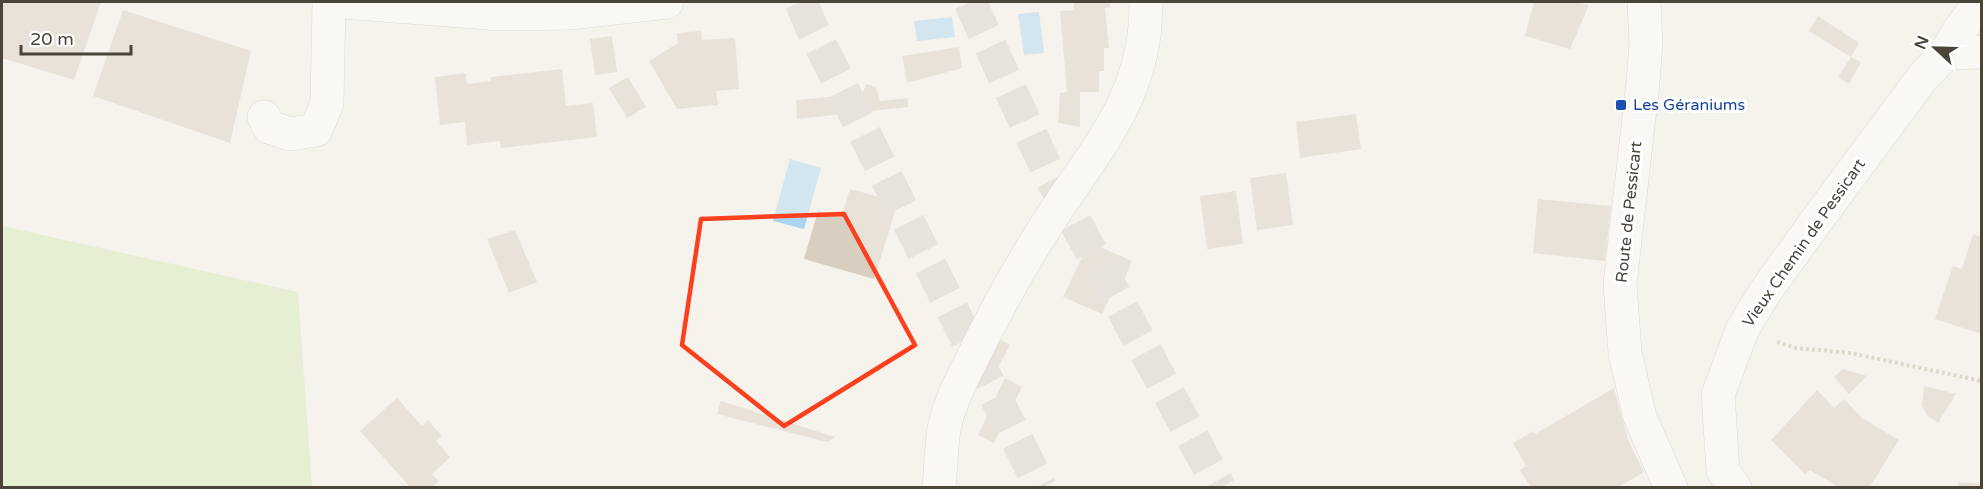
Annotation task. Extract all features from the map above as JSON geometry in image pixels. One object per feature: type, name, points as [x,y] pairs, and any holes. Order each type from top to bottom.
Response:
[{"type":"street","points":[[264,117],[270,127],[290,134],[316,130],[327,103],[328,2]]},
{"type":"street","points":[[343,2],[500,14],[570,14],[667,2]]},
{"type":"street","points":[[939,488],[945,424],[962,378],[1001,301],[1045,227],[1089,166],[1120,114],[1140,59],[1146,29],[1146,2]]},
{"type":"street","name":"Route de Pessicart","points":[[1644,2],[1646,44],[1643,82],[1620,284],[1625,353],[1638,406],[1671,488]]},
{"type":"street","name":"Vieux Chemin de Pessicart","points":[[1734,488],[1723,471],[1718,395],[1742,330],[1765,292],[1817,220],[1923,77],[1946,53],[1980,2]]},
{"type":"street","points":[[1946,53],[1982,52]]},
{"type":"path","points":[[1796,348],[1850,353],[1982,381]]},
{"type":"highlighted area","points":[[844,214],[915,345],[784,426],[682,345],[701,219]]},
{"type":"green space","points":[[2,226],[298,292],[312,487],[2,487]]},
{"type":"water","points":[[1039,12],[1044,53],[1024,55],[1018,14]]},
{"type":"water","points":[[952,17],[955,37],[917,41],[914,21]]},
{"type":"water","points":[[790,159],[821,168],[804,229],[773,221]]},
{"type":"building","points":[[2,2],[101,2],[74,80],[2,58]]},
{"type":"building","points":[[1074,2],[1110,2],[1110,7],[1105,8],[1109,48],[1104,48],[1104,71],[1099,71],[1099,92],[1080,92],[1080,127],[1058,123],[1060,93],[1067,92],[1060,11],[1074,10]]},
{"type":"building","points":[[1534,2],[1576,2],[1589,5],[1570,49],[1525,36]]},
{"type":"building","points":[[123,10],[251,51],[230,143],[93,96]]},
{"type":"building","points":[[1818,16],[1859,43],[1851,57],[1809,31]]},
{"type":"building","points":[[701,31],[702,40],[735,38],[739,89],[716,91],[718,105],[677,109],[649,61],[678,43],[677,33]]},
{"type":"building","points":[[612,36],[617,72],[595,75],[590,39]]},
{"type":"building","points":[[959,47],[962,68],[907,83],[902,56]]},
{"type":"building","points":[[1851,57],[1861,62],[1849,84],[1838,77]]},
{"type":"building","points":[[562,69],[566,106],[593,103],[597,137],[501,148],[500,141],[467,145],[465,122],[440,125],[435,77],[466,73],[467,84],[491,81],[491,77]]},
{"type":"building","points":[[628,77],[646,107],[627,118],[609,88]]},
{"type":"building","points":[[866,84],[876,87],[880,101],[908,98],[908,107],[797,119],[796,100],[862,94]]},
{"type":"building","points":[[1356,114],[1361,149],[1300,158],[1296,122]]},
{"type":"building","points":[[1286,173],[1293,225],[1257,230],[1250,178]]},
{"type":"building","points":[[850,189],[898,202],[874,279],[804,259],[818,211],[841,217]]},
{"type":"building","points":[[1236,191],[1243,244],[1207,249],[1200,196]]},
{"type":"building","points":[[1538,199],[1611,206],[1605,261],[1533,253]]},
{"type":"building","points":[[515,230],[537,282],[509,293],[487,239]]},
{"type":"building","points":[[1973,234],[1982,237],[1982,334],[1935,319],[1953,266],[1962,269]]},
{"type":"building","points":[[1089,242],[1132,261],[1121,287],[1116,284],[1102,314],[1063,297]]},
{"type":"building","points":[[999,339],[1010,345],[998,368],[988,363]]},
{"type":"building","points":[[1843,369],[1867,376],[1849,394],[1834,377]]},
{"type":"building","points":[[1005,378],[1022,387],[994,443],[978,435]]},
{"type":"building","points":[[1924,386],[1956,394],[1938,423],[1927,415],[1922,405]]},
{"type":"building","points":[[1614,388],[1628,440],[1644,472],[1617,488],[1531,488],[1520,470],[1526,466],[1513,443],[1533,431],[1535,434]]},
{"type":"building","points":[[1817,390],[1834,408],[1844,399],[1862,418],[1899,440],[1869,488],[1840,488],[1810,470],[1805,474],[1771,440]]},
{"type":"building","points":[[397,398],[422,426],[428,420],[442,436],[436,441],[450,457],[432,474],[439,481],[431,488],[411,488],[360,431]]},
{"type":"building","points":[[721,401],[835,437],[827,442],[717,414]]},
{"type":"building","points":[[1958,482],[1982,484],[1982,488],[1958,488]]},
{"type":"tunnel","points":[[801,2],[1041,488]]},
{"type":"tunnel","points":[[970,2],[1050,176],[1220,488]]},
{"type":"place","name":"Les Géraniums","points":[[1621,105]]}]
